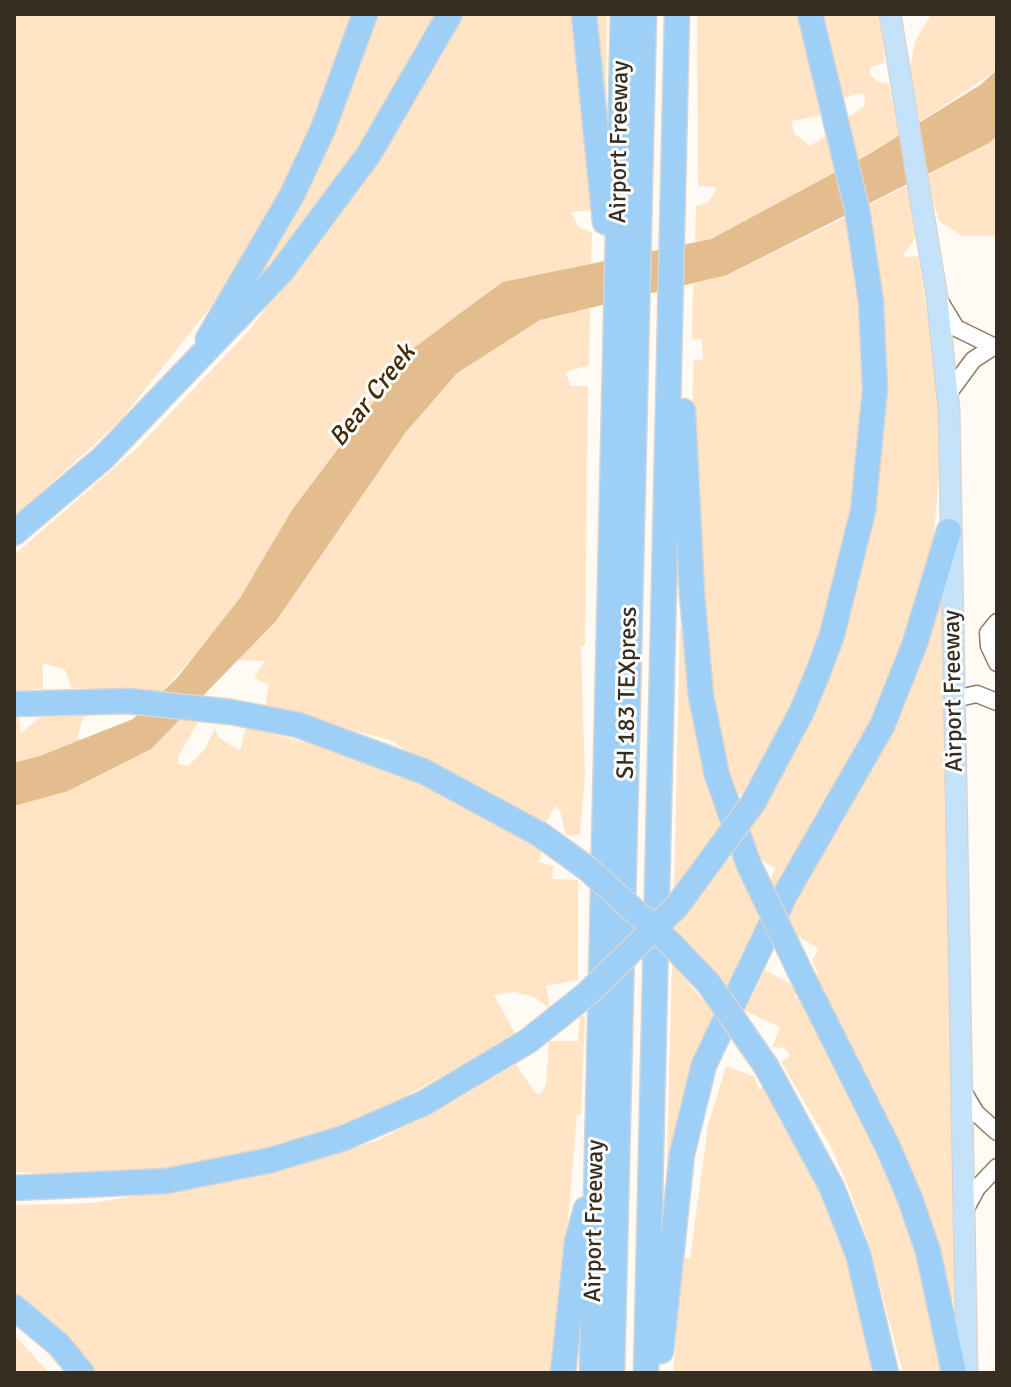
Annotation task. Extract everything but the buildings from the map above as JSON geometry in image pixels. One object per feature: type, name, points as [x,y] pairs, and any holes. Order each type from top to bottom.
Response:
[{"type":"highway","points":[[194,366],[292,195],[323,129],[365,14]]},
{"type":"highway","points":[[14,533],[103,458],[281,272],[345,190],[393,115],[450,14]]},
{"type":"highway","points":[[584,14],[645,209],[650,360],[691,578],[701,696],[723,799],[749,865],[909,1196],[928,1251],[954,1373]]},
{"type":"highway","name":"Airport Freeway","points":[[623,14],[645,209]]},
{"type":"highway","name":"SH 183 TEXpress","points":[[627,1373],[650,360],[644,14]]},
{"type":"highway","name":"SH 183 TEXpress","points":[[645,209],[657,14]]},
{"type":"highway","name":"Airport Freeway","points":[[646,1373],[650,360],[617,280],[645,209],[675,117],[677,14]]},
{"type":"highway","points":[[14,1188],[166,1181],[271,1160],[344,1138],[424,1103],[528,1041],[587,994],[677,906],[753,803],[796,724],[832,635],[863,511],[875,389],[866,260],[857,209],[810,14]]},
{"type":"highway","name":"Airport Freeway","points":[[592,1373],[596,1165],[650,360]]},
{"type":"highway","name":"SH 183 TEXpress","points":[[612,1373],[650,360]]},
{"type":"highway","points":[[659,1373],[682,1154],[704,1065],[785,895],[882,726],[915,643],[949,531]]},
{"type":"highway","points":[[21,704],[129,701],[298,725],[386,755],[462,789],[541,835],[588,869],[671,944],[709,984],[766,1066],[801,1125],[837,1201],[862,1268],[886,1373]]},
{"type":"highway","points":[[563,1373],[577,1242],[596,1165]]},
{"type":"highway","points":[[14,1307],[59,1345],[82,1373]]},
{"type":"highway","points":[[59,1345],[68,1373]]},
{"type":"main road","name":"Airport Freeway","points":[[890,14],[937,297],[948,394],[967,1373]]},
{"type":"street","points":[[937,297],[956,328],[995,348]]},
{"type":"street","points":[[948,394],[973,360],[995,348]]},
{"type":"street","points":[[997,622],[988,633],[989,646],[997,663]]},
{"type":"street","points":[[954,699],[977,694],[997,702]]},
{"type":"street","points":[[960,1087],[976,1113],[997,1132]]},
{"type":"street","points":[[964,1212],[977,1188],[997,1167]]},
{"type":"shaded area","points":[[14,14],[355,14],[308,140],[225,289],[120,421],[14,517]]},
{"type":"shaded area","points":[[376,14],[436,14],[360,145],[311,216],[235,312]]},
{"type":"shaded area","points":[[463,14],[577,14],[592,210],[571,212],[578,226],[592,233],[591,264],[561,270],[554,316],[590,308],[589,365],[566,372],[570,386],[588,386],[585,645],[581,647],[585,776],[580,835],[566,835],[560,811],[555,806],[545,824],[396,742],[265,706],[269,685],[254,678],[265,661],[192,658],[163,691],[72,688],[65,670],[43,663],[43,689],[14,691],[14,555],[137,448],[246,334],[362,184]]},
{"type":"shaded area","points":[[594,14],[607,14],[606,118]]},
{"type":"shaded area","points":[[697,14],[799,14],[822,115],[792,121],[794,133],[810,146],[827,135],[835,172],[711,239],[695,242],[696,206],[707,203],[716,191],[715,187],[698,186]]},
{"type":"shaded area","points":[[824,14],[880,14],[885,63],[870,67],[870,74],[878,82],[889,84],[899,135],[857,160],[847,118],[864,106],[865,96],[862,93],[842,98]]},
{"type":"shaded area","points":[[931,14],[997,14],[997,70],[920,122],[910,68],[915,42]]},
{"type":"shaded area","points":[[997,70],[997,136],[989,143],[727,275],[540,320],[457,373],[405,433],[276,621],[151,749],[68,791],[14,806],[14,763],[40,756],[133,719],[177,678],[240,598],[292,510],[414,348],[459,314],[503,282],[711,239],[869,154],[980,85]]},
{"type":"shaded area","points":[[997,136],[997,236],[962,236],[939,221],[926,176]]},
{"type":"shaded area","points":[[907,186],[916,237],[902,257],[918,256],[936,371],[940,460],[933,547],[904,660],[775,904],[768,889],[775,868],[756,857],[759,848],[753,848],[747,834],[792,757],[816,707],[859,583],[880,474],[885,408],[868,205]]},
{"type":"shaded area","points":[[846,217],[860,322],[862,373],[856,470],[843,548],[823,624],[786,716],[743,794],[731,795],[715,736],[692,449],[693,361],[703,359],[702,339],[692,340],[693,283],[727,275]]},
{"type":"shaded area","points":[[944,585],[958,1302],[951,1298],[921,1200],[814,979],[818,973],[812,960],[819,949],[789,931],[783,919]]},
{"type":"shaded area","points":[[680,627],[685,627],[723,826],[674,891]]},
{"type":"shaded area","points":[[94,712],[83,718],[77,738],[141,755],[184,716],[200,719],[178,757],[178,764],[188,766],[205,749],[215,728],[218,737],[240,751],[246,727],[345,753],[459,801],[541,850],[539,862],[554,866],[552,879],[578,880],[578,980],[546,986],[550,1009],[536,998],[515,992],[494,995],[516,1035],[399,1100],[329,1131],[198,1167],[81,1175],[14,1172],[14,716],[18,715],[21,733],[46,713]]},
{"type":"shaded area","points":[[734,853],[766,920],[728,990],[673,930]]},
{"type":"shaded area","points":[[672,964],[717,1016],[666,1199]]},
{"type":"shaded area","points":[[765,970],[797,987],[795,998],[804,995],[908,1213],[949,1373],[903,1373],[868,1241],[847,1184],[832,1149],[781,1062],[790,1056],[784,1048],[772,1047],[780,1027],[745,1011]]},
{"type":"shaded area","points":[[580,1016],[585,1017],[581,1115],[577,1115],[555,1373],[92,1373],[14,1302],[14,1205],[92,1203],[278,1172],[378,1140],[451,1103],[516,1064],[536,1094],[541,1093],[546,1085],[549,1041],[578,1041]]},
{"type":"shaded area","points":[[726,1066],[755,1077],[759,1090],[766,1085],[800,1146],[852,1268],[877,1373],[673,1373],[683,1258],[690,1258],[708,1126]]},
{"type":"shaded area","points":[[14,1335],[20,1341],[49,1373],[14,1373]]},
{"type":"water label","name":"Bear Creek","points":[[373,396]]}]
